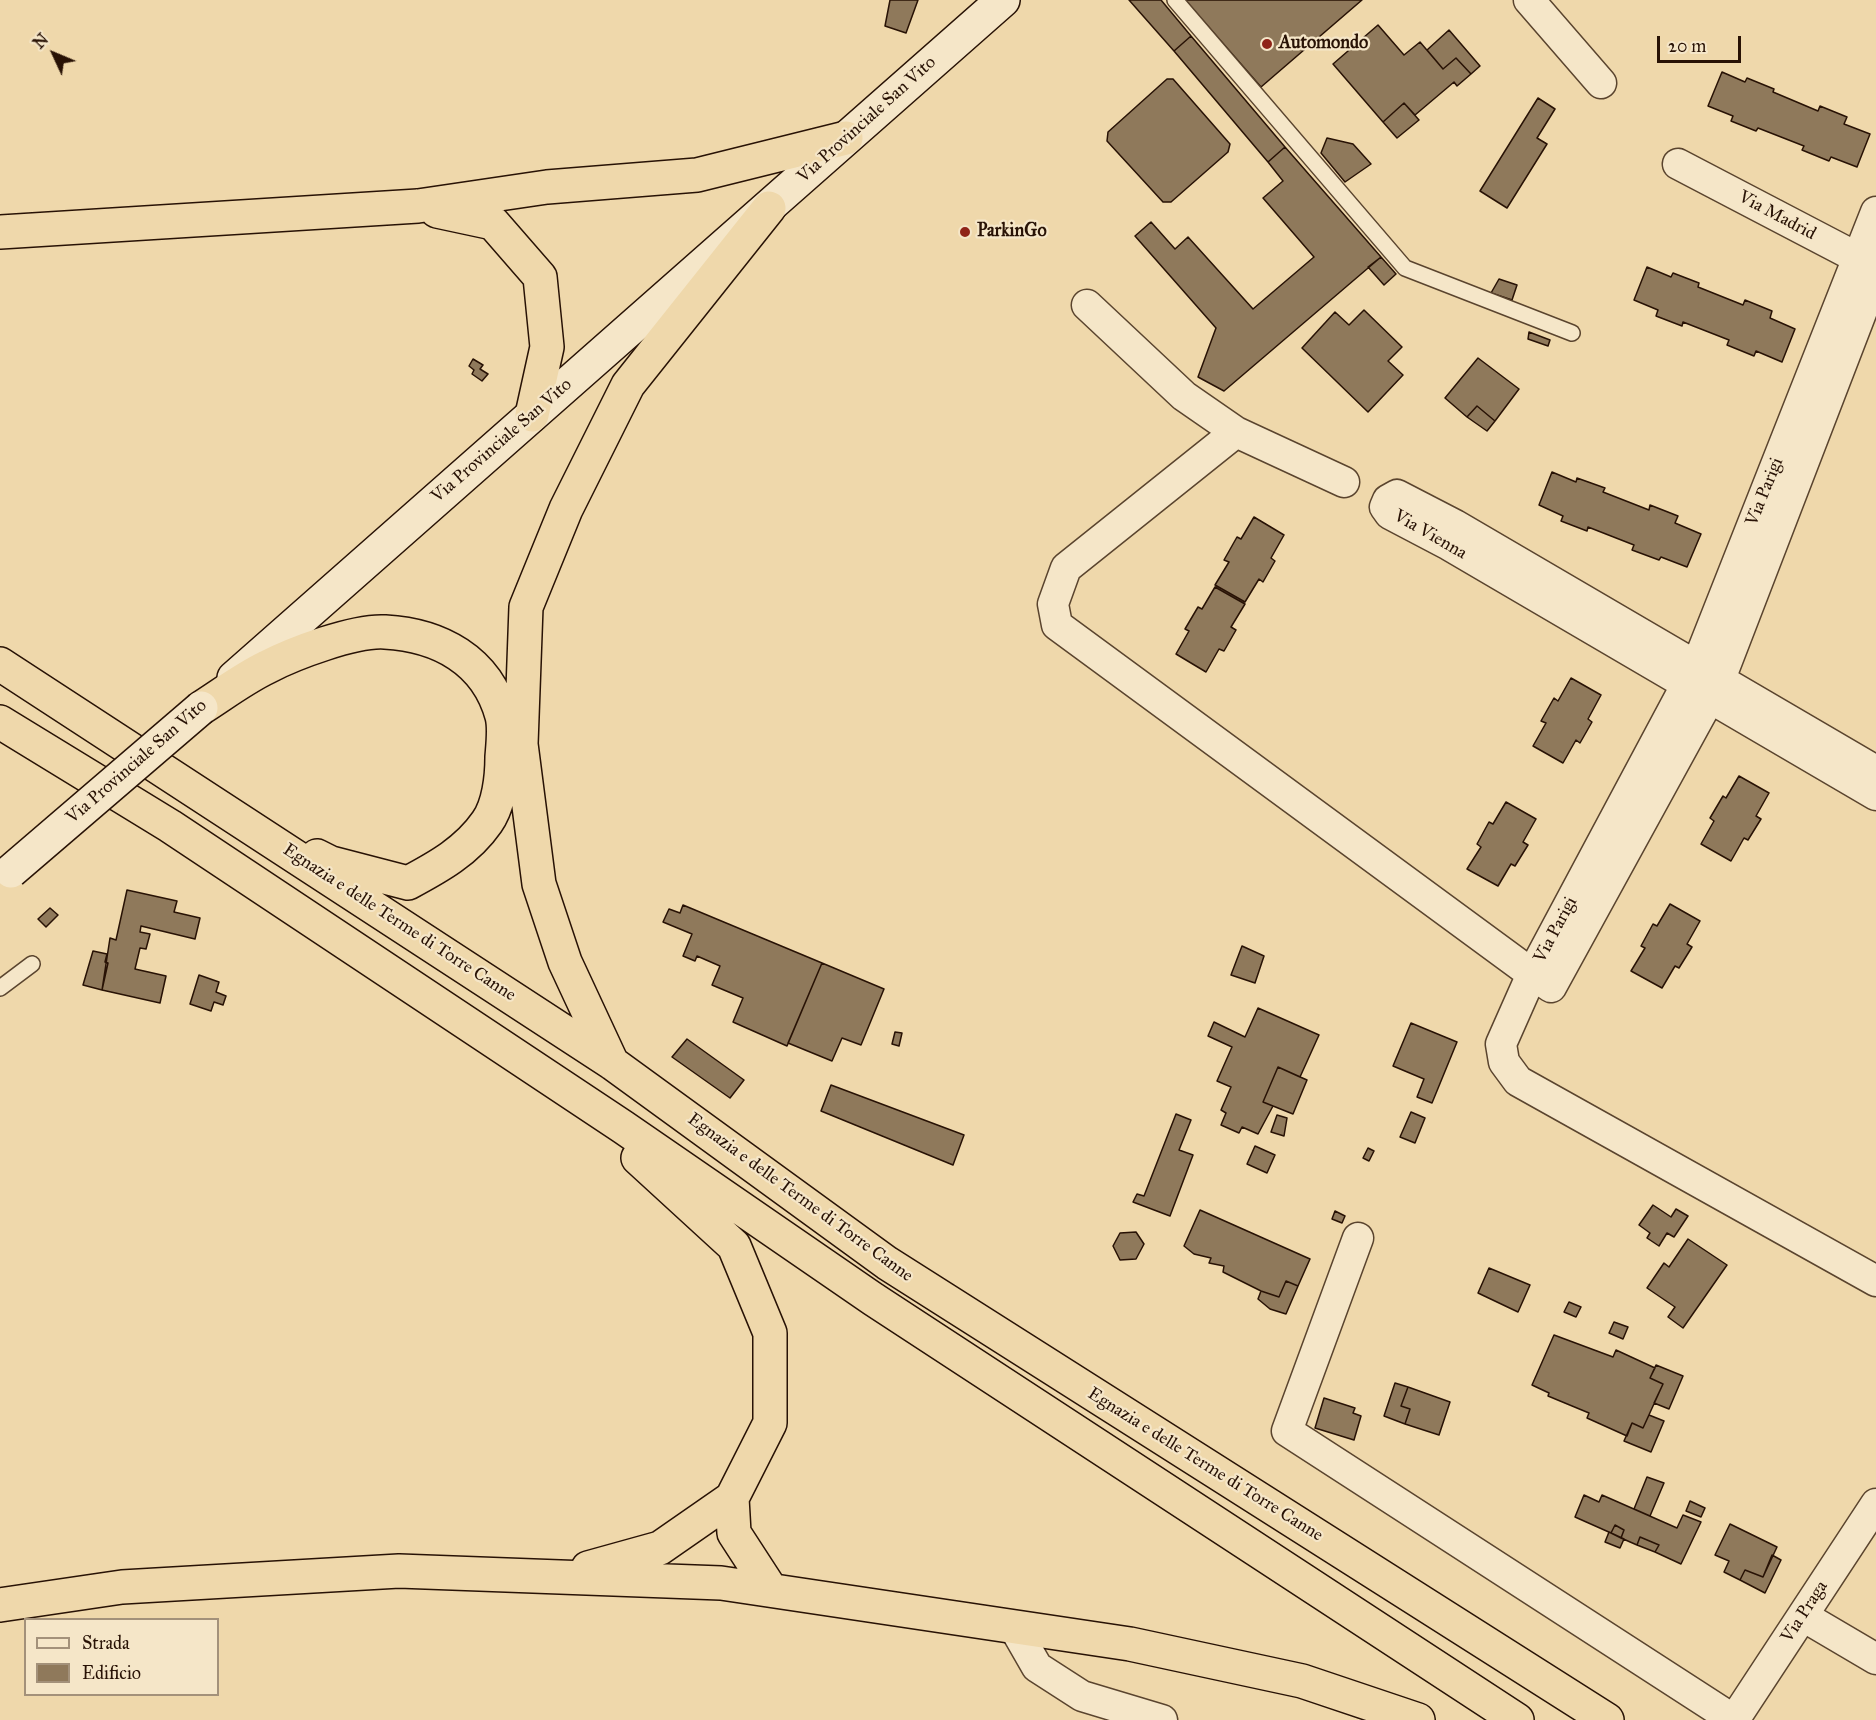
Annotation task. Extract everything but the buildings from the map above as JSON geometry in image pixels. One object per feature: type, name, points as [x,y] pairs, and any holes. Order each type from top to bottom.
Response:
[{"type":"highway","points":[[0,232],[418,206],[547,187],[698,175],[846,138]]},
{"type":"highway","points":[[418,206],[493,223],[540,278],[547,347],[532,415]]},
{"type":"highway","points":[[612,1063],[566,962],[539,884],[521,744],[526,607],[566,509],[628,385],[769,208]]},
{"type":"highway","points":[[201,708],[267,667],[357,634],[385,632],[446,645],[464,657],[491,688],[503,717],[502,771],[488,822],[450,861],[408,883],[331,863],[211,801]]},
{"type":"highway","name":"Egnazia e delle Terme di Torre Canne","points":[[0,664],[612,1063],[887,1263],[1607,1720]]},
{"type":"highway","points":[[0,722],[170,826],[623,1127],[873,1299],[1517,1720]]},
{"type":"highway","points":[[368,959],[386,986],[636,1156],[734,1246],[770,1333],[770,1423],[732,1498],[660,1548],[557,1576]]},
{"type":"highway","points":[[732,1498],[734,1533],[771,1590]]},
{"type":"highway","points":[[0,1605],[122,1587],[399,1571],[721,1583],[1130,1644],[1302,1681],[1418,1720]]},
{"type":"main road","name":"Via Provinciale San Vito","points":[[6,876],[201,708],[1003,0]]},
{"type":"street","points":[[1528,0],[1601,83]]},
{"type":"street","name":"Via Madrid","points":[[1678,164],[1870,266]]},
{"type":"street","name":"Via Parigi","points":[[1876,213],[1870,266],[1703,681],[1533,974],[1501,1044],[1504,1062],[1518,1081],[1876,1281]]},
{"type":"street","points":[[1087,305],[1184,396],[1236,432],[1344,482]]},
{"type":"street","points":[[1236,432],[1066,568],[1053,604],[1057,625],[1533,974]]},
{"type":"street","name":"Via Vienna","points":[[1876,771],[1703,681],[1390,514],[1385,507],[1388,500],[1397,495],[1455,525],[1703,681],[1876,795]]},
{"type":"street","points":[[1358,1238],[1287,1431],[1734,1720]]},
{"type":"street","name":"Via Praga","points":[[1734,1720],[1876,1504]]},
{"type":"street","points":[[1803,1616],[1876,1659]]},
{"type":"street","points":[[1014,1626],[1037,1666],[1082,1696],[1162,1720]]},
{"type":"lane","points":[[1175,0],[1406,268],[1572,333]]},
{"type":"lane","points":[[0,988],[32,964]]},
{"type":"place","name":"Automondo","points":[[1267,44]]},
{"type":"place","name":"ParkinGo","points":[[965,232]]}]
